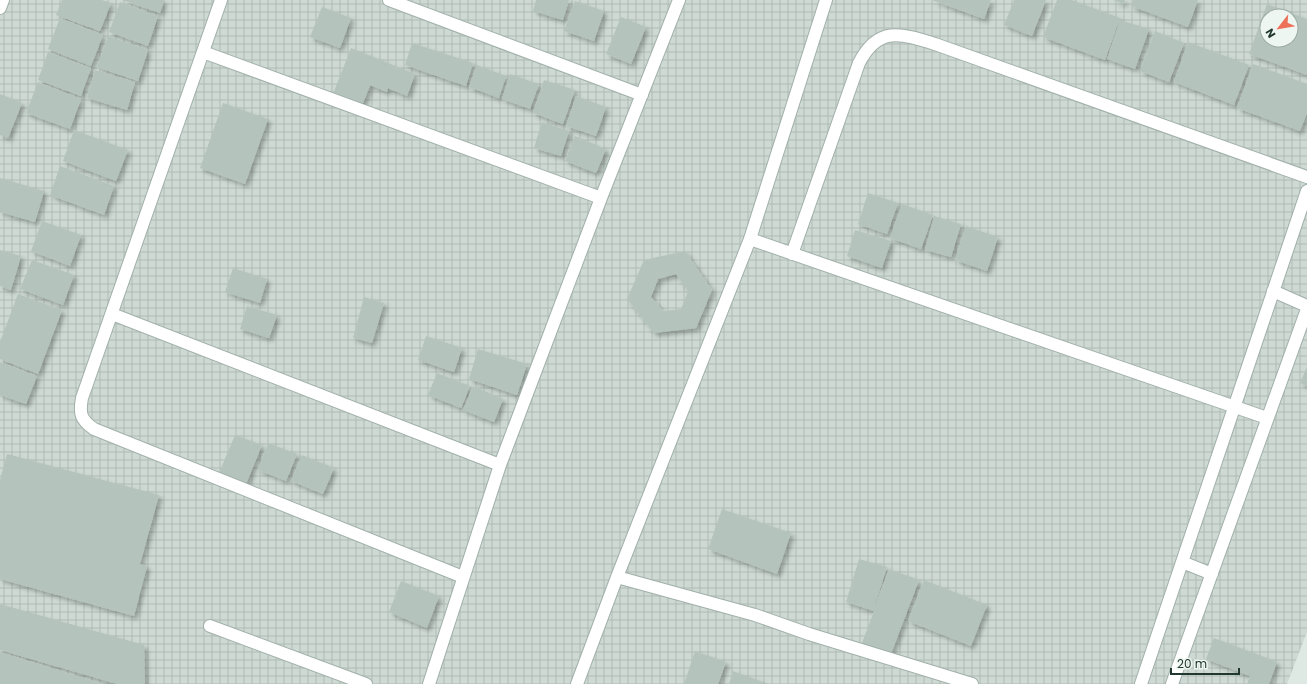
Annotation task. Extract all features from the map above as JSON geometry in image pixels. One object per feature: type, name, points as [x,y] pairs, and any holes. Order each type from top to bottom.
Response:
[{"type":"lane","points":[[0,8],[3,0]]},
{"type":"lane","points":[[222,0],[82,398],[80,410],[84,422],[94,429],[463,577]]},
{"type":"lane","points":[[389,0],[642,95]]},
{"type":"lane","points":[[429,684],[500,465],[601,198],[679,0]]},
{"type":"lane","points":[[578,684],[617,578],[750,239],[826,0]]},
{"type":"lane","points":[[792,254],[859,63],[866,50],[876,40],[888,36],[908,35],[935,44],[1307,177]]},
{"type":"lane","points":[[204,52],[601,198]]},
{"type":"lane","points":[[1141,684],[1307,191]]},
{"type":"lane","points":[[750,239],[1267,418]]},
{"type":"lane","points":[[1273,291],[1307,306]]},
{"type":"lane","points":[[1172,684],[1307,309]]},
{"type":"lane","points":[[112,314],[500,465]]},
{"type":"lane","points":[[1182,562],[1212,574]]},
{"type":"lane","points":[[617,578],[755,616],[972,684]]},
{"type":"lane","points":[[210,626],[366,684]]},
{"type":"shaded area","points":[[0,0],[1307,0],[1307,632],[1287,684],[0,684]]},
{"type":"building","points":[[62,0],[102,0],[111,3],[100,31],[56,15]]},
{"type":"building","points":[[122,0],[164,0],[160,13]]},
{"type":"building","points":[[536,0],[569,0],[563,20],[533,11]]},
{"type":"building","points":[[932,0],[991,0],[984,19]]},
{"type":"building","points":[[1014,0],[1046,0],[1032,36],[1004,25]]},
{"type":"building","points":[[1057,0],[1072,0],[1120,18],[1105,60],[1043,37]]},
{"type":"building","points":[[1113,0],[1125,0],[1124,4]]},
{"type":"building","points":[[1133,0],[1198,0],[1188,27],[1131,6]]},
{"type":"building","points":[[575,1],[604,11],[594,41],[564,31]]},
{"type":"building","points":[[120,2],[158,16],[148,46],[109,32]]},
{"type":"building","points":[[1267,4],[1278,8],[1266,8]]},
{"type":"building","points":[[322,7],[351,18],[340,48],[310,37]]},
{"type":"building","points":[[1299,16],[1307,19],[1307,75],[1249,54],[1259,26],[1259,48],[1299,48]]},
{"type":"building","points":[[621,17],[646,27],[631,64],[606,54]]},
{"type":"building","points":[[60,18],[103,35],[91,66],[48,49]]},
{"type":"building","points":[[1120,20],[1149,29],[1135,69],[1107,59]]},
{"type":"building","points":[[1155,31],[1184,43],[1169,82],[1140,71]]},
{"type":"building","points":[[108,36],[148,50],[138,81],[97,67]]},
{"type":"building","points":[[1188,42],[1249,65],[1234,105],[1174,82]]},
{"type":"building","points":[[412,43],[473,63],[466,86],[405,65]]},
{"type":"building","points":[[351,48],[415,74],[407,96],[388,88],[387,92],[370,85],[362,106],[333,94]]},
{"type":"building","points":[[48,52],[91,68],[81,96],[38,80]]},
{"type":"building","points":[[1253,64],[1307,84],[1307,113],[1300,131],[1237,108]]},
{"type":"building","points":[[477,65],[506,76],[499,98],[469,87]]},
{"type":"building","points":[[95,70],[135,82],[127,110],[87,98]]},
{"type":"building","points":[[510,74],[539,84],[530,109],[502,99]]},
{"type":"building","points":[[544,80],[575,90],[563,124],[533,113]]},
{"type":"building","points":[[38,82],[81,99],[70,129],[26,113]]},
{"type":"building","points":[[0,94],[22,103],[8,138],[0,135]]},
{"type":"building","points":[[576,96],[606,107],[596,136],[566,126]]},
{"type":"building","points":[[223,103],[268,119],[245,184],[200,168]]},
{"type":"building","points":[[542,122],[569,131],[561,156],[534,148]]},
{"type":"building","points":[[74,130],[128,150],[116,181],[63,161]]},
{"type":"building","points":[[575,136],[606,149],[596,173],[565,161]]},
{"type":"building","points":[[60,166],[114,186],[104,215],[50,195]]},
{"type":"building","points":[[0,178],[44,191],[35,222],[0,212]]},
{"type":"building","points":[[868,193],[898,203],[887,234],[858,224]]},
{"type":"building","points":[[902,204],[933,215],[921,249],[890,238]]},
{"type":"building","points":[[934,216],[961,224],[951,257],[925,250]]},
{"type":"building","points":[[42,221],[81,235],[70,266],[31,251]]},
{"type":"building","points":[[966,226],[998,237],[987,271],[955,260]]},
{"type":"building","points":[[855,230],[891,241],[882,268],[847,256]]},
{"type":"building","points":[[0,250],[21,256],[11,290],[0,286]]},
{"type":"building","points":[[685,251],[712,290],[696,328],[654,333],[627,299],[644,260]],"holes":[[[676,274],[688,291],[681,309],[663,311],[651,297],[658,279]]]},
{"type":"building","points":[[32,260],[74,275],[63,305],[20,289]]},
{"type":"building","points":[[233,268],[267,279],[260,303],[225,292]]},
{"type":"building","points":[[18,294],[62,310],[38,374],[0,359],[0,342]]},
{"type":"building","points":[[364,297],[384,303],[372,343],[353,338]]},
{"type":"building","points":[[247,306],[277,315],[269,338],[240,329]]},
{"type":"building","points":[[426,336],[462,348],[454,372],[418,360]]},
{"type":"building","points":[[478,349],[527,364],[517,395],[469,379]]},
{"type":"building","points":[[0,362],[37,376],[26,404],[0,395]]},
{"type":"building","points":[[1307,367],[1307,386],[1300,383]]},
{"type":"building","points":[[437,373],[470,386],[461,408],[428,395]]},
{"type":"building","points":[[473,386],[503,399],[494,422],[463,410]]},
{"type":"building","points":[[235,435],[262,445],[246,484],[219,473]]},
{"type":"building","points":[[268,443],[297,454],[286,481],[258,470]]},
{"type":"building","points":[[7,454],[159,495],[140,564],[147,566],[134,616],[0,579],[0,480]]},
{"type":"building","points":[[302,455],[334,468],[323,494],[291,481]]},
{"type":"building","points":[[722,509],[791,533],[777,574],[708,549]]},
{"type":"building","points":[[859,559],[887,567],[874,608],[889,569],[919,580],[891,654],[862,643],[874,611],[846,602]]},
{"type":"building","points":[[924,580],[987,605],[971,646],[908,621]]},
{"type":"building","points":[[401,581],[439,596],[427,628],[389,612]]},
{"type":"building","points":[[0,604],[144,645],[145,684],[117,684],[0,650]]},
{"type":"building","points":[[1214,638],[1277,662],[1269,684],[1247,684],[1250,676],[1206,659]]},
{"type":"building","points":[[695,651],[726,662],[718,684],[684,684]]},
{"type":"building","points":[[0,652],[103,684],[0,684]]},
{"type":"building","points":[[733,671],[763,682],[762,684],[729,684]]}]
